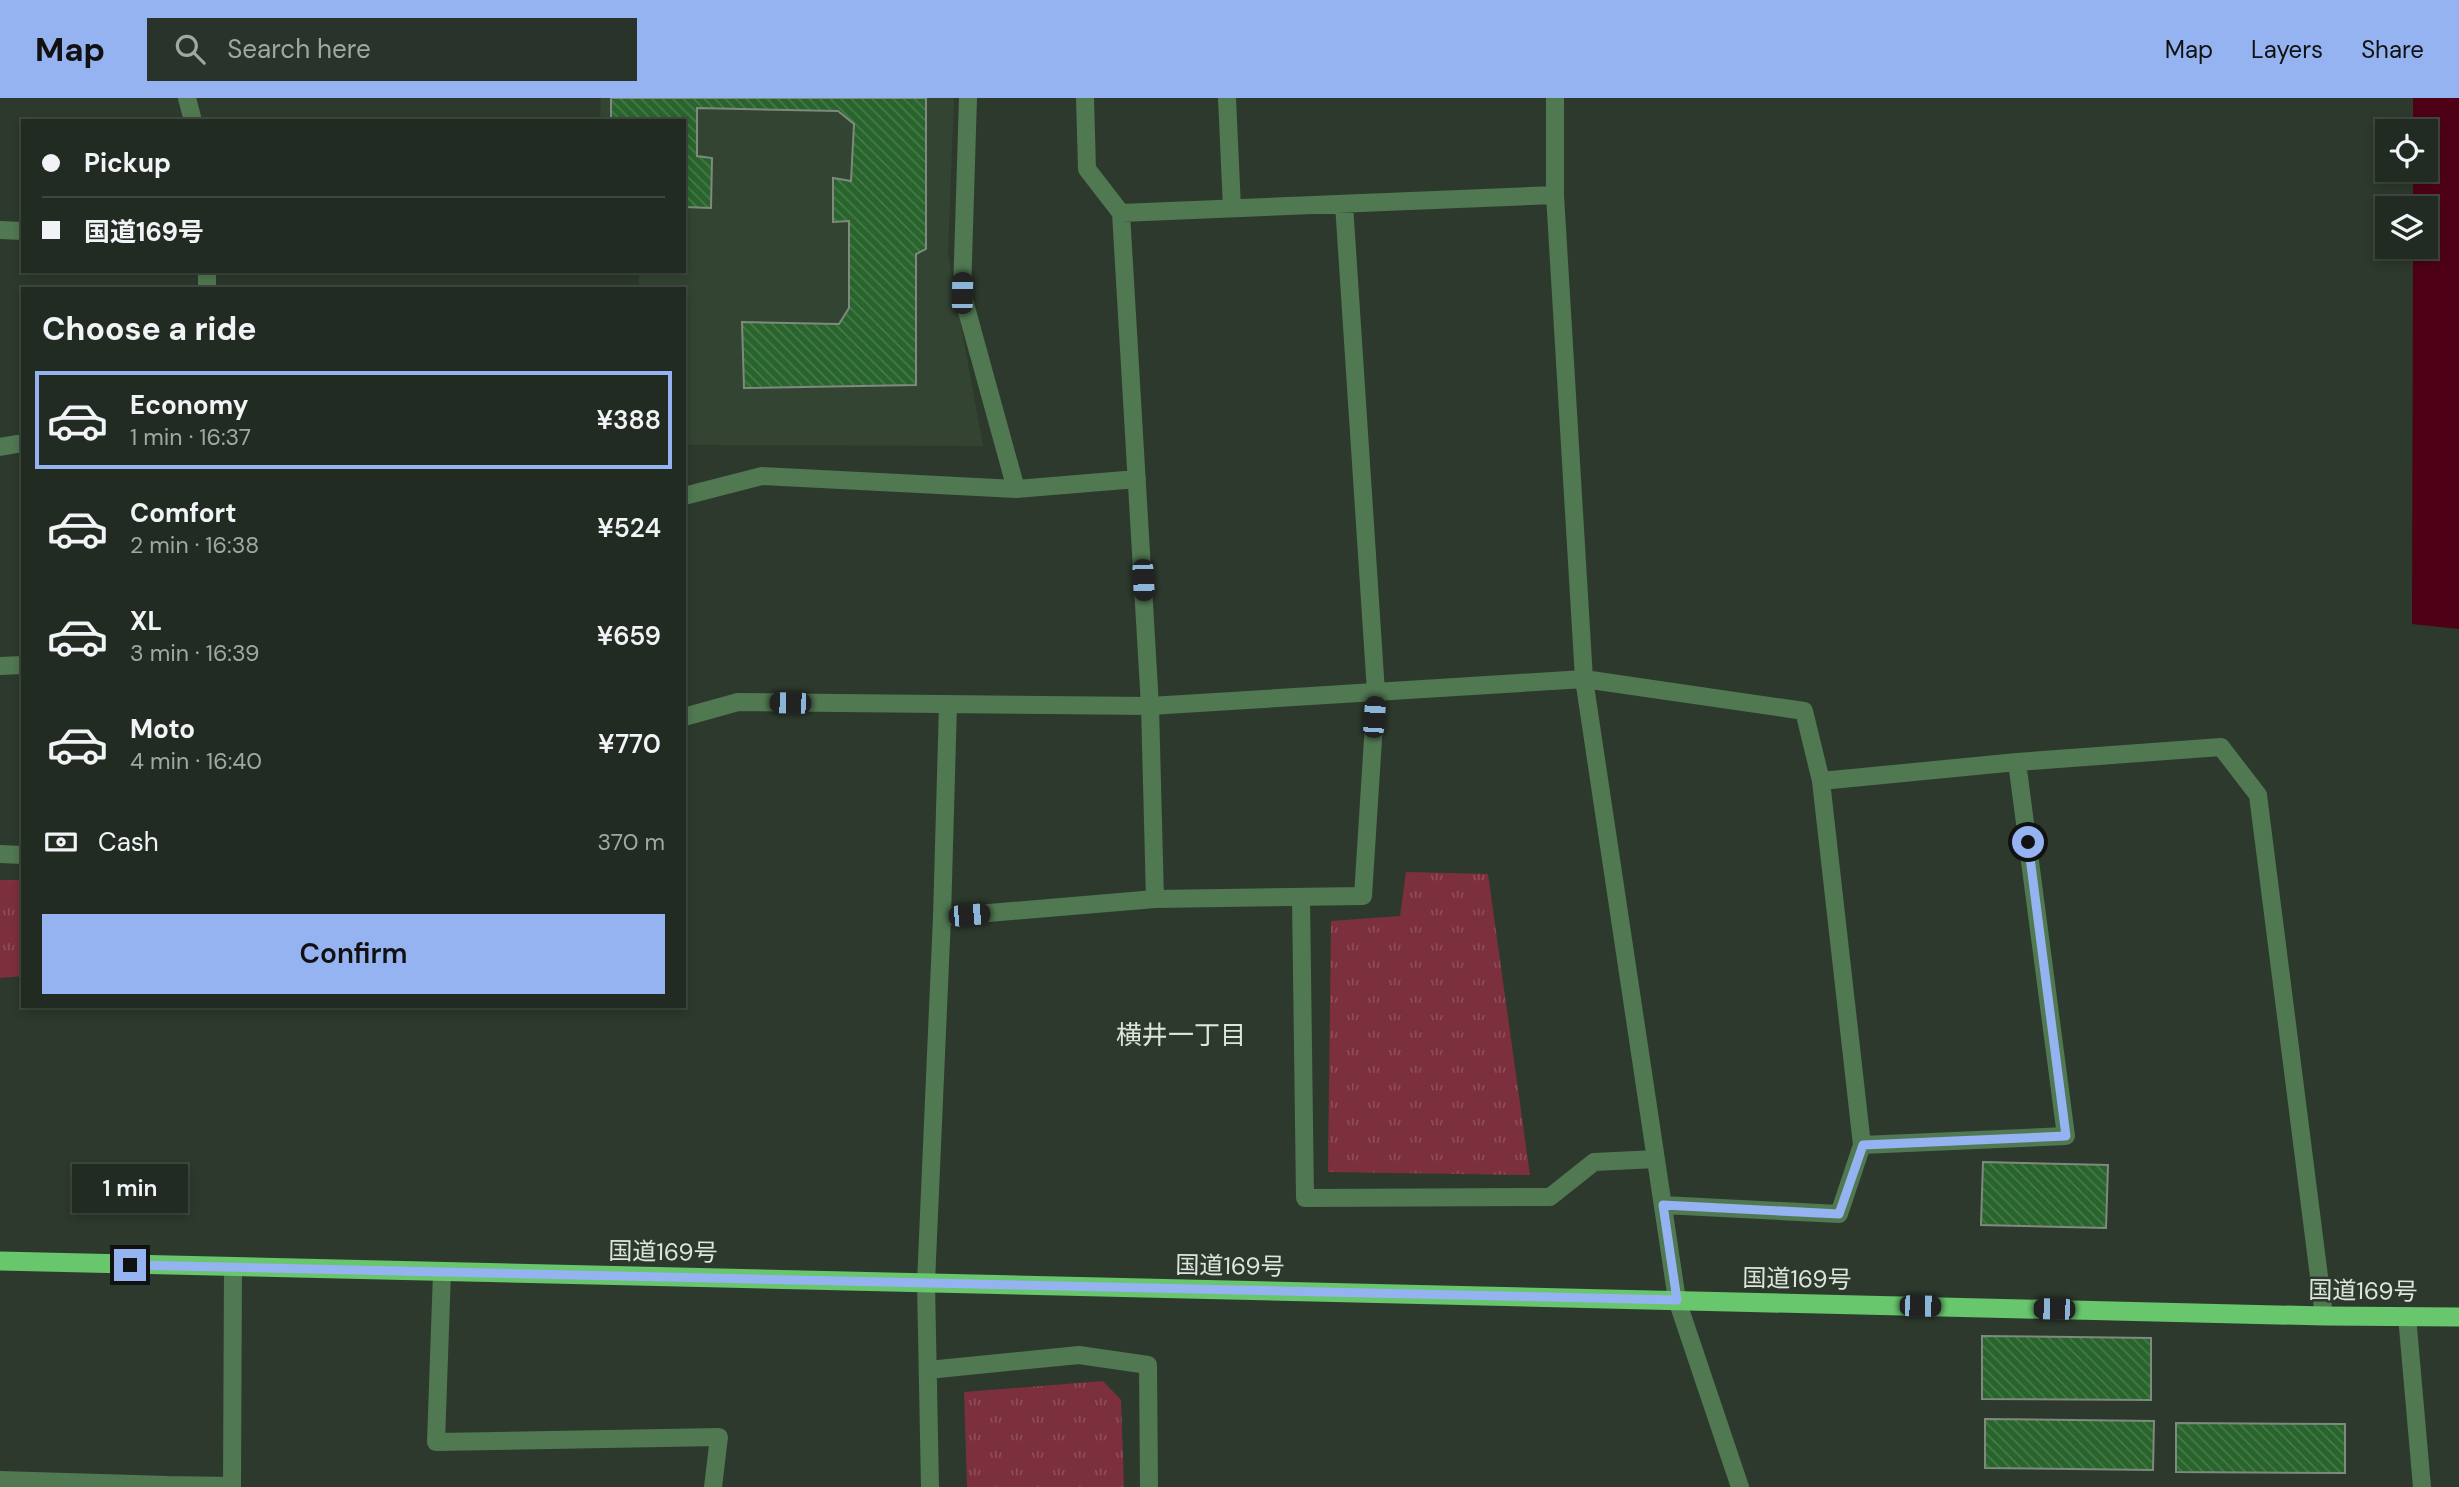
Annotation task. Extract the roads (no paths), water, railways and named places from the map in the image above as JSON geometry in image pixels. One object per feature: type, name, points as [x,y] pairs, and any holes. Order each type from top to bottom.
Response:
[{"type":"highway","name":"国道169号","points":[[0,1261],[2459,1317]]},
{"type":"street","points":[[187,98],[192,119]]},
{"type":"street","points":[[968,98],[962,293],[1016,489]]},
{"type":"street","points":[[1086,98],[1087,169],[1121,213],[1150,706],[1155,899]]},
{"type":"street","points":[[1227,98],[1232,208]]},
{"type":"street","points":[[1555,98],[1555,195],[1584,679],[1677,1300],[1740,1487]]},
{"type":"street","points":[[1121,213],[1555,195]]},
{"type":"street","points":[[942,917],[1155,899],[1363,896],[1376,692],[1344,204]]},
{"type":"street","points":[[0,230],[21,231]]},
{"type":"street","points":[[0,447],[21,443]]},
{"type":"street","points":[[686,495],[762,476],[1016,489],[1137,479]]},
{"type":"street","points":[[0,666],[21,666]]},
{"type":"street","points":[[686,716],[738,702],[1150,706],[1584,679],[1804,711],[1821,781],[1863,1145],[1839,1214],[1663,1205]]},
{"type":"street","points":[[930,1487],[926,1283],[948,704]]},
{"type":"street","points":[[1821,781],[2017,762],[2221,747],[2258,795],[2324,1316]]},
{"type":"street","points":[[1863,1145],[2066,1136],[2017,762]]},
{"type":"street","points":[[0,854],[21,855]]},
{"type":"street","points":[[1301,897],[1305,1198],[1550,1197],[1594,1162],[1656,1159]]},
{"type":"street","points":[[0,1480],[232,1486],[233,1267]]},
{"type":"street","points":[[442,1272],[436,1442],[719,1437],[713,1487]]},
{"type":"street","points":[[2407,1316],[2422,1487]]},
{"type":"street","points":[[928,1370],[1079,1355],[1149,1365],[1149,1487]]},
{"type":"district","name":"横井一丁目","points":[[1181,1035]]}]
